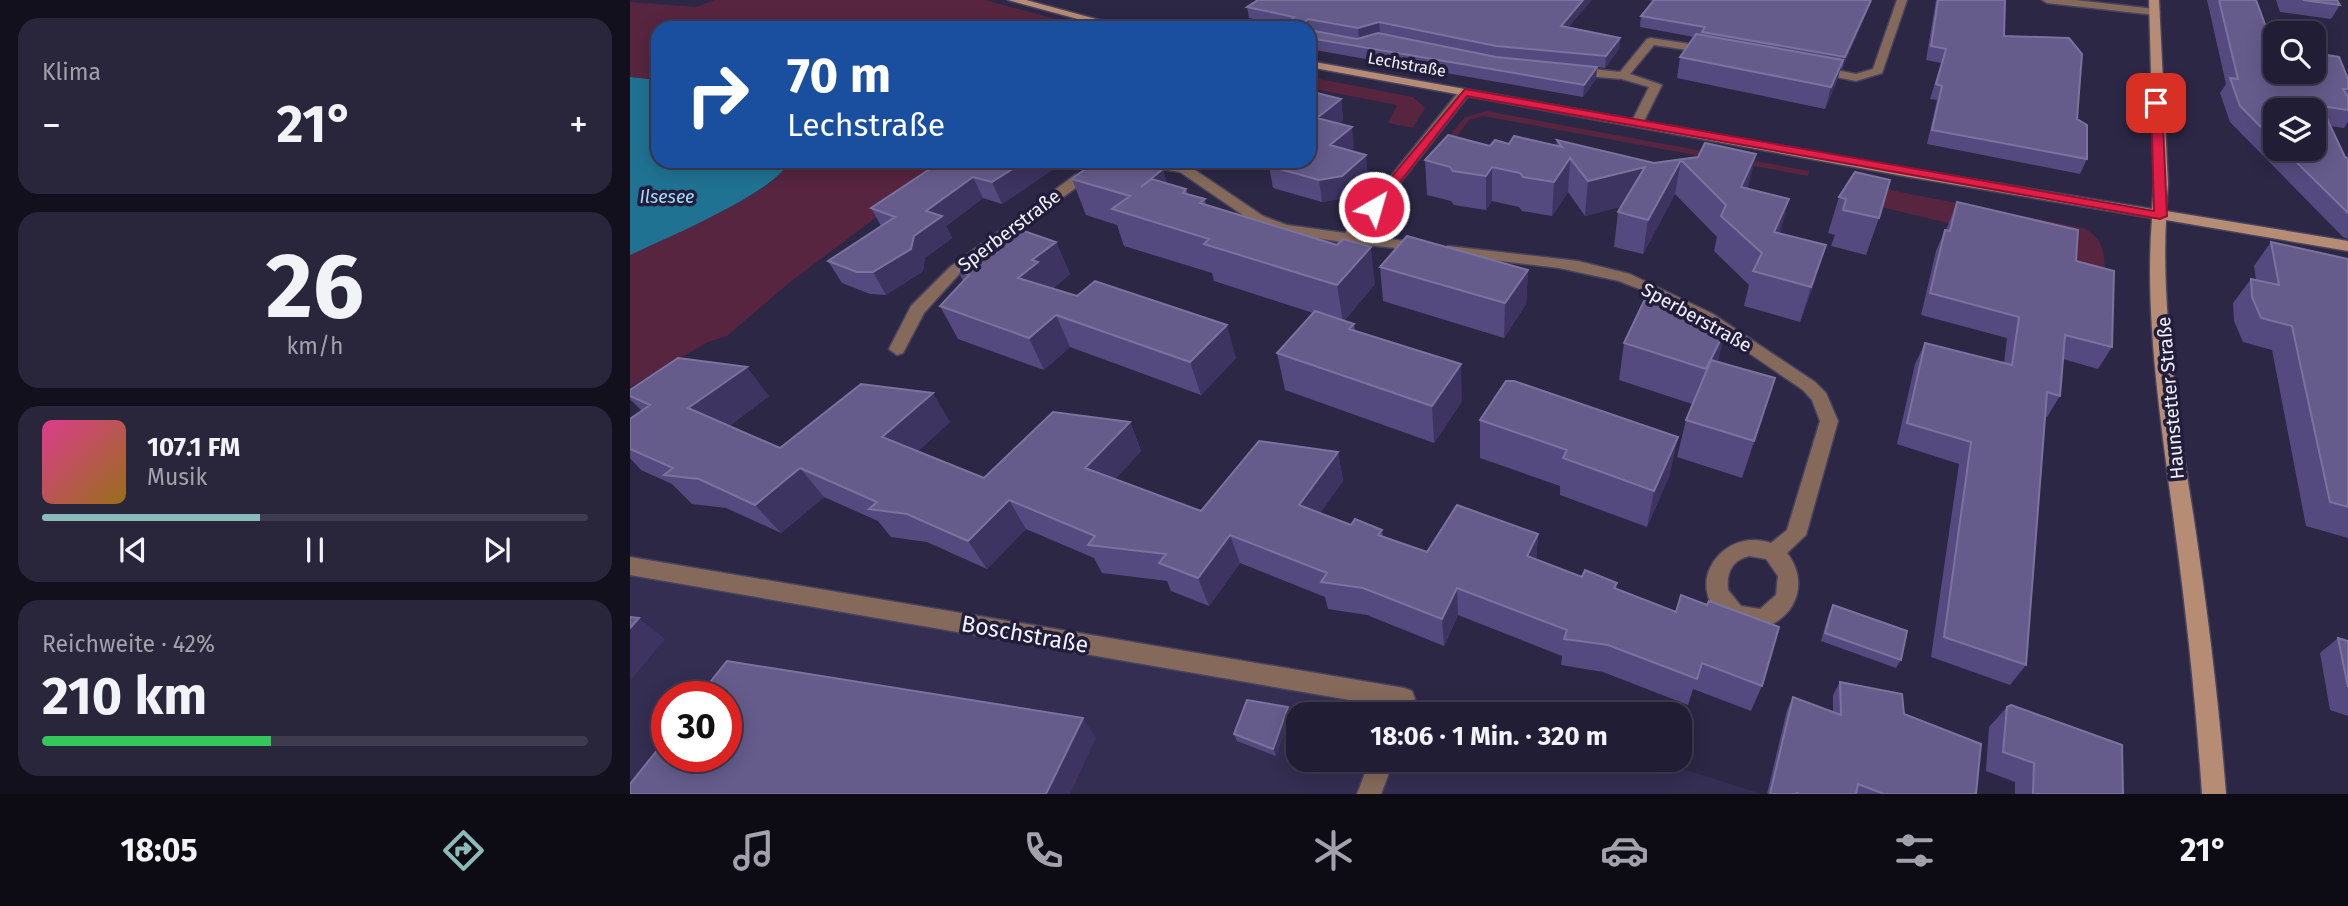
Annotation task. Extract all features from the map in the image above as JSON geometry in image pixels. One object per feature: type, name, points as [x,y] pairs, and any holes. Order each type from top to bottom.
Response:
[{"type":"main road","points":[[1013,0],[1096,21]]},
{"type":"main road","name":"Haunstetter Straße","points":[[2154,0],[2160,216],[2157,248],[2167,394],[2203,660],[2214,794]]},
{"type":"main road","name":"Lechstraße","points":[[1316,65],[2160,216],[2348,246]]},
{"type":"street","points":[[1800,67],[1851,77],[1878,72],[1902,0]]},
{"type":"street","points":[[2047,0],[2155,12]]},
{"type":"street","points":[[1623,76],[1651,41],[1719,52]]},
{"type":"street","points":[[1565,71],[1623,76],[1656,85],[1637,123]]},
{"type":"street","points":[[1348,240],[1465,92]]},
{"type":"street","name":"Sperberstraße","points":[[897,349],[917,310],[955,270],[1080,178],[1110,168]]},
{"type":"street","name":"Sperberstraße","points":[[1178,168],[1184,169],[1258,219],[1283,229],[1348,240],[1597,269],[1658,292],[1721,326],[1809,386],[1820,397],[1829,421],[1796,535],[1774,552]]},
{"type":"street","name":"Boschstraße","points":[[630,566],[1404,699],[1403,702]]},
{"type":"street","points":[[1369,794],[1377,772]]},
{"type":"shaded area","points":[[715,0],[985,0],[1063,21],[651,21],[651,79],[630,77],[630,2],[696,7]]},
{"type":"shaded area","points":[[1316,78],[1413,97],[1425,108],[1413,128],[1388,123],[1397,105],[1316,89]]},
{"type":"shaded area","points":[[1487,111],[1809,171],[1808,176],[1483,116],[1469,120],[1439,160],[1432,158],[1465,117]]},
{"type":"shaded area","points":[[784,168],[947,168],[911,191],[789,283],[727,336],[708,342],[630,387],[630,255],[718,214],[764,187]]},
{"type":"shaded area","points":[[1880,188],[2083,228],[2096,237],[2102,248],[2105,276],[2066,266],[2067,252],[1873,205]]},
{"type":"shaded area","points":[[630,573],[1376,702],[1286,702],[1286,772],[1692,772],[1762,794],[630,794]]},
{"type":"water","name":"Ilsesee","points":[[630,77],[651,79],[651,168],[784,168],[743,200],[630,255]]},
{"type":"building","points":[[1258,0],[1583,0],[1561,26],[1620,38],[1606,56],[1496,46],[1379,22],[1358,28],[1308,19],[1290,21],[1294,17],[1247,7]]},
{"type":"building","points":[[1654,0],[1871,0],[1845,57],[1702,32],[1705,27],[1641,16]]},
{"type":"building","points":[[1938,0],[2005,0],[2004,36],[2069,38],[2082,54],[2077,119],[2087,125],[2087,159],[1932,130],[1942,86],[1936,84],[1946,49],[1931,46]]},
{"type":"building","points":[[2219,0],[2256,0],[2264,21],[2263,84],[2326,84],[2326,55],[2339,57],[2348,79],[2348,89],[2343,89],[2348,97],[2348,110],[2326,107],[2326,98],[2263,98],[2263,129],[2240,106],[2230,78],[2238,79]]},
{"type":"building","points":[[2303,0],[2337,0],[2340,5]]},
{"type":"building","points":[[1316,31],[1357,39],[1378,33],[1496,57],[1597,67],[1584,85],[1316,39]]},
{"type":"building","points":[[1696,34],[1843,60],[1831,87],[1680,57]]},
{"type":"building","points":[[1316,93],[1341,99],[1317,118],[1352,127],[1330,145],[1366,155],[1342,176],[1319,180],[1276,168],[1316,168]]},
{"type":"building","points":[[2326,117],[2345,157],[2348,158],[2348,213],[2295,161],[2326,161]]},
{"type":"building","points":[[1448,135],[1490,146],[1495,140],[1509,144],[1514,136],[1562,147],[1557,140],[1654,163],[1698,157],[1705,143],[1756,154],[1741,187],[1789,199],[1774,232],[1826,245],[1811,287],[1753,271],[1762,253],[1721,216],[1726,205],[1681,160],[1648,220],[1618,212],[1645,167],[1588,181],[1570,158],[1554,182],[1523,177],[1520,173],[1492,167],[1486,176],[1453,171],[1450,167],[1425,160]]},
{"type":"building","points":[[931,168],[1014,168],[992,182],[973,177],[926,211],[942,216],[914,236],[911,249],[873,272],[857,272],[828,261],[895,217],[871,208]]},
{"type":"building","points":[[1087,168],[1159,168],[1163,169],[1141,187],[1152,179],[1186,189],[1183,193],[1205,199],[1200,203],[1337,245],[1343,239],[1371,247],[1337,285],[1204,244],[1209,239],[1112,209],[1130,196],[1072,179]]},
{"type":"building","points":[[1855,172],[1890,180],[1879,218],[1843,210],[1846,199],[1839,197]]},
{"type":"building","points":[[1957,202],[2078,230],[2076,261],[2114,271],[2112,347],[2065,335],[2060,396],[2047,392],[2026,665],[1944,637],[1971,442],[1907,423],[1925,343],[2012,365],[2019,317],[1930,293],[1945,230],[1950,231]]},
{"type":"building","points":[[1015,228],[1056,242],[1032,260],[1038,262],[1018,278],[1077,296],[1095,281],[1227,325],[1190,362],[1056,315],[1029,338],[940,306],[969,275],[958,271]]},
{"type":"building","points":[[1407,236],[1528,270],[1505,303],[1380,267]]},
{"type":"building","points":[[2271,242],[2348,259],[2348,507],[2330,502],[2292,326],[2261,318],[2252,297],[2251,279],[2279,285]]},
{"type":"building","points":[[1645,299],[1680,310],[1677,316],[1726,329],[1706,369],[1624,343]]},
{"type":"building","points":[[1315,311],[1354,324],[1349,329],[1461,364],[1432,406],[1277,353]]},
{"type":"building","points":[[678,358],[747,367],[688,408],[780,448],[861,384],[933,393],[882,437],[984,478],[1053,412],[1130,422],[1085,468],[1201,511],[1259,441],[1338,452],[1299,505],[1351,525],[1355,519],[1382,530],[1378,535],[1427,552],[1457,505],[1538,534],[1527,556],[1582,577],[1585,570],[1617,583],[1614,588],[1676,612],[1681,595],[1707,605],[1709,601],[1779,627],[1762,686],[1702,663],[1697,679],[1608,645],[1564,639],[1567,630],[1457,588],[1442,619],[1363,588],[1321,582],[1327,573],[1230,535],[1198,578],[1159,563],[1166,554],[1088,545],[1095,536],[1009,500],[968,541],[907,514],[869,509],[877,502],[800,468],[755,505],[699,479],[664,475],[673,468],[630,449],[630,419],[650,405],[630,396],[630,390]]},
{"type":"building","points":[[1711,360],[1775,378],[1754,441],[1686,420]]},
{"type":"building","points":[[1506,381],[1514,381],[1678,437],[1654,491],[1563,458],[1567,450],[1480,420]]},
{"type":"building","points":[[1833,605],[1907,631],[1901,660],[1825,633]]},
{"type":"building","points":[[630,617],[639,618],[630,628]]},
{"type":"building","points":[[2338,638],[2348,641],[2348,687]]},
{"type":"building","points":[[727,661],[1083,718],[1046,794],[630,794],[630,784],[651,758],[651,772],[742,772],[742,681],[711,681]]},
{"type":"building","points":[[1840,682],[1902,694],[1904,714],[1981,744],[1976,794],[1884,794],[1858,784],[1856,794],[1770,794],[1793,697],[1841,715]]},
{"type":"building","points":[[1247,700],[1286,707],[1273,749],[1234,734]]},
{"type":"building","points":[[2011,705],[2122,745],[2123,794],[2033,794],[2034,763],[2003,752],[2007,707]]},
{"type":"route","points":[[1374,207],[1465,92],[2160,216],[2161,175],[2156,103]]}]
